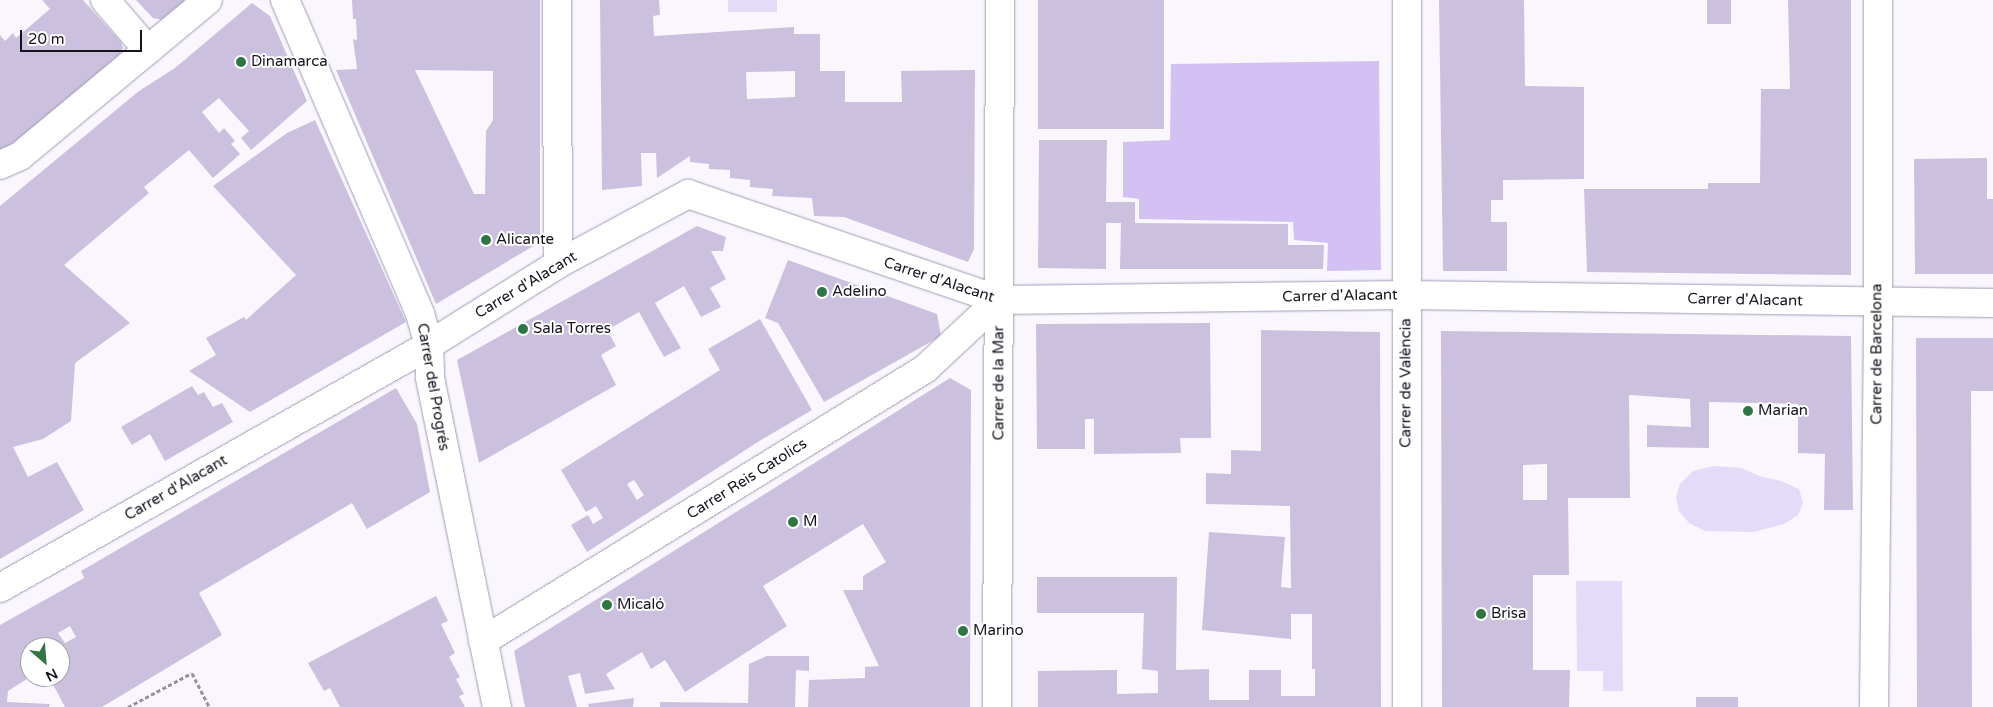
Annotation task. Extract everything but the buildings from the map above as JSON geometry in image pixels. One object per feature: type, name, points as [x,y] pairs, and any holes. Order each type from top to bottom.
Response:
[{"type":"street","points":[[105,0],[148,50]]},
{"type":"street","points":[[0,166],[20,156],[208,0]]},
{"type":"street","name":"Carrer del Progrés","points":[[285,0],[420,314],[429,345],[430,378],[497,707]]},
{"type":"street","points":[[557,0],[558,264]]},
{"type":"street","name":"Carrer de la Mar","points":[[997,707],[1000,0]]},
{"type":"street","name":"Carrer de València","points":[[1407,0],[1407,707]]},
{"type":"street","name":"Carrer de Barcelona","points":[[1874,707],[1878,301],[1878,0]]},
{"type":"street","name":"Carrer d'Alacant","points":[[0,588],[429,345],[558,264],[688,194],[999,300],[1406,295],[1993,303]]},
{"type":"street","name":"Carrer Reis Catolics","points":[[483,641],[925,369],[999,300]]},
{"type":"path","points":[[128,707],[192,673],[208,707]]},
{"type":"shaded area","points":[[728,0],[777,0],[777,12],[728,12]]},
{"type":"shaded area","points":[[1379,61],[1381,270],[1327,271],[1328,243],[1294,240],[1293,222],[1139,219],[1139,199],[1123,197],[1123,142],[1170,140],[1171,64]]},
{"type":"shaded area","points":[[1714,466],[1741,468],[1799,489],[1803,503],[1798,515],[1784,524],[1754,532],[1705,531],[1689,523],[1679,511],[1676,497],[1680,484],[1693,471]]},
{"type":"shaded area","points":[[1576,581],[1622,581],[1623,691],[1603,691],[1603,671],[1577,671]]},
{"type":"place","name":"Dinamarca","points":[[241,62]]},
{"type":"place","name":"Alicante","points":[[486,240]]},
{"type":"place","name":"Adelino","points":[[822,292]]},
{"type":"place","name":"Sala Torres","points":[[523,329]]},
{"type":"place","name":"Marian","points":[[1748,411]]},
{"type":"place","name":"M","points":[[793,522]]},
{"type":"place","name":"Micaló","points":[[607,605]]},
{"type":"place","name":"Brisa","points":[[1481,614]]},
{"type":"place","name":"Marino","points":[[963,631]]}]
